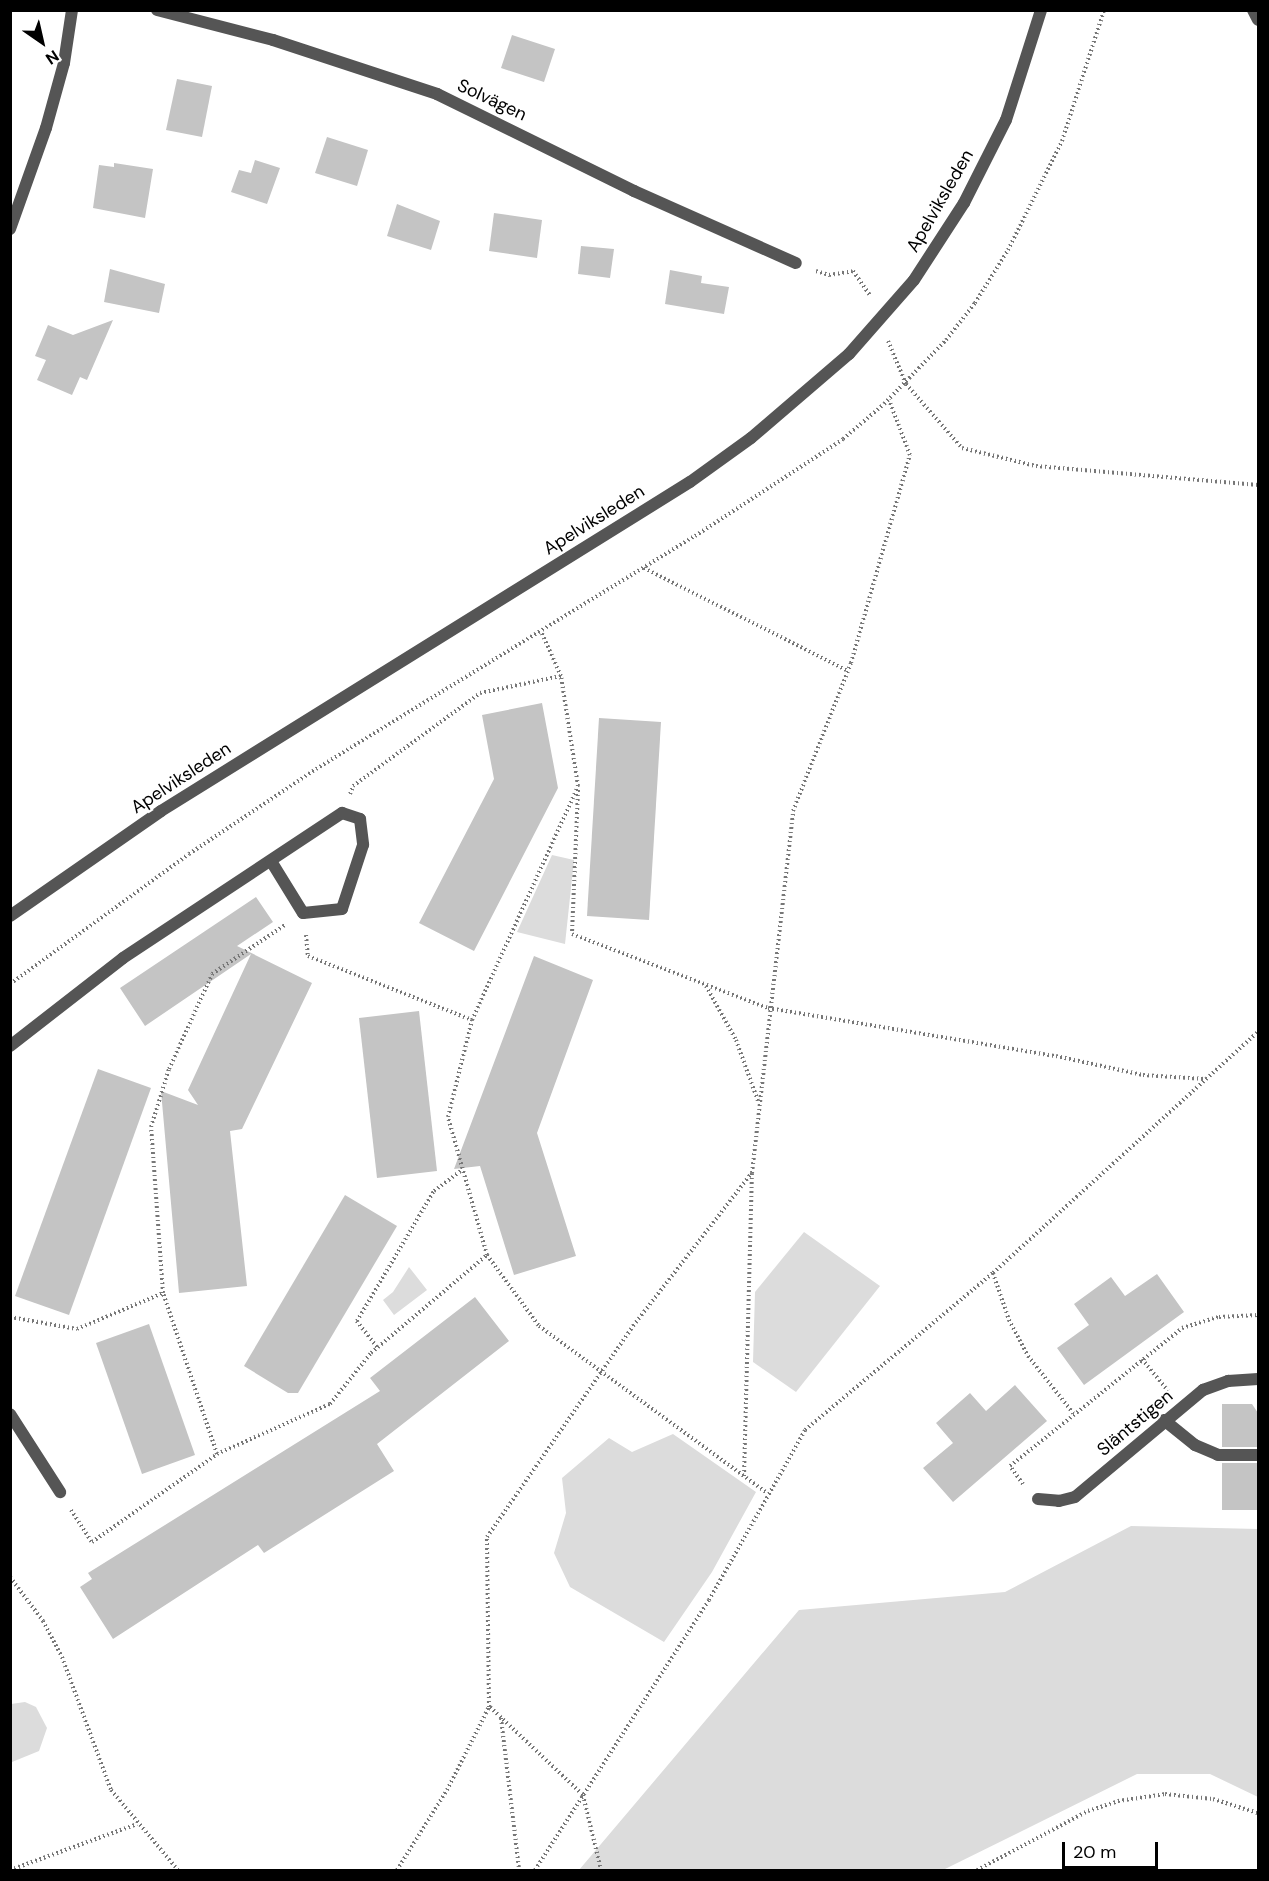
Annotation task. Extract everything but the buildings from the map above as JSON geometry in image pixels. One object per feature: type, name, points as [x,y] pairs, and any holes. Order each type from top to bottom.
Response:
[{"type":"street","points":[[10,229],[49,117],[64,63],[72,10]]},
{"type":"street","name":"Solvägen","points":[[158,10],[273,40],[437,94],[634,191],[796,263]]},
{"type":"street","name":"Apelviksleden","points":[[10,916],[161,811],[690,482],[751,438],[849,354],[914,280],[964,203],[1006,120],[1041,10]]},
{"type":"street","points":[[1253,10],[1258,20]]},
{"type":"street","points":[[10,1046],[123,958],[342,813],[360,819],[363,845],[342,909],[303,913],[271,861]]},
{"type":"street","name":"Släntstigen","points":[[1038,1499],[1059,1501],[1075,1497],[1164,1420],[1203,1390],[1228,1381],[1258,1379]]},
{"type":"street","points":[[10,1413],[60,1491]]},
{"type":"street","points":[[1164,1420],[1195,1446],[1218,1455],[1258,1455]]},
{"type":"path","points":[[829,275],[853,271],[868,292],[906,384],[962,448],[1036,466],[1258,485]]},
{"type":"path","points":[[744,1476],[752,1173],[768,1008],[793,810],[848,671],[910,455],[889,400]]},
{"type":"path","points":[[644,568],[848,671]]},
{"type":"path","points":[[541,631],[561,676],[578,786],[573,934],[768,1008],[1056,1056],[1143,1075],[1206,1079]]},
{"type":"path","points":[[342,813],[353,786],[480,693],[561,676]]},
{"type":"path","points":[[578,786],[472,1020],[448,1117],[487,1255],[539,1326],[767,1493]]},
{"type":"path","points":[[217,1454],[163,1293],[151,1127],[169,1069],[212,974],[303,913],[308,956],[472,1020]]},
{"type":"path","points":[[705,985],[736,1040],[759,1105]]},
{"type":"path","points":[[536,1870],[709,1600],[767,1493],[806,1430],[993,1273],[1258,1032]]},
{"type":"path","points":[[377,1347],[357,1321],[434,1191],[463,1169]]},
{"type":"path","points":[[397,1870],[447,1790],[489,1706],[487,1537],[601,1372],[752,1173]]},
{"type":"path","points":[[60,1491],[92,1542],[217,1454],[330,1404],[377,1347],[487,1255]]},
{"type":"path","points":[[993,1273],[1009,1320],[1028,1356],[1073,1413]]},
{"type":"path","points":[[10,1317],[77,1329],[163,1293]]},
{"type":"path","points":[[1038,1499],[1010,1466],[1073,1413],[1182,1328],[1219,1317],[1258,1315]]},
{"type":"path","points":[[1142,1359],[1180,1408]]},
{"type":"path","points":[[10,1577],[43,1621],[62,1657],[111,1790],[137,1824],[178,1870]]},
{"type":"path","points":[[489,1706],[583,1794],[601,1870]]},
{"type":"path","points":[[501,1717],[519,1870]]},
{"type":"path","points":[[977,1870],[1088,1810],[1118,1801],[1165,1794],[1213,1799],[1258,1813]]},
{"type":"path","points":[[10,1870],[137,1824]]},
{"type":"shaded area","points":[[552,855],[574,860],[565,944],[517,932]]},
{"type":"shaded area","points":[[804,1232],[880,1286],[796,1392],[753,1362],[755,1292]]},
{"type":"shaded area","points":[[409,1267],[427,1290],[394,1315],[383,1300],[393,1292]]},
{"type":"shaded area","points":[[673,1434],[756,1492],[712,1572],[664,1642],[570,1587],[554,1553],[566,1513],[562,1478],[609,1438],[632,1452]]},
{"type":"shaded area","points":[[1131,1526],[1258,1529],[1258,1797],[1210,1774],[1137,1774],[943,1870],[579,1870],[799,1610],[1005,1592]]},
{"type":"shaded area","points":[[25,1702],[36,1707],[47,1728],[39,1751],[12,1762],[11,1704]]}]
